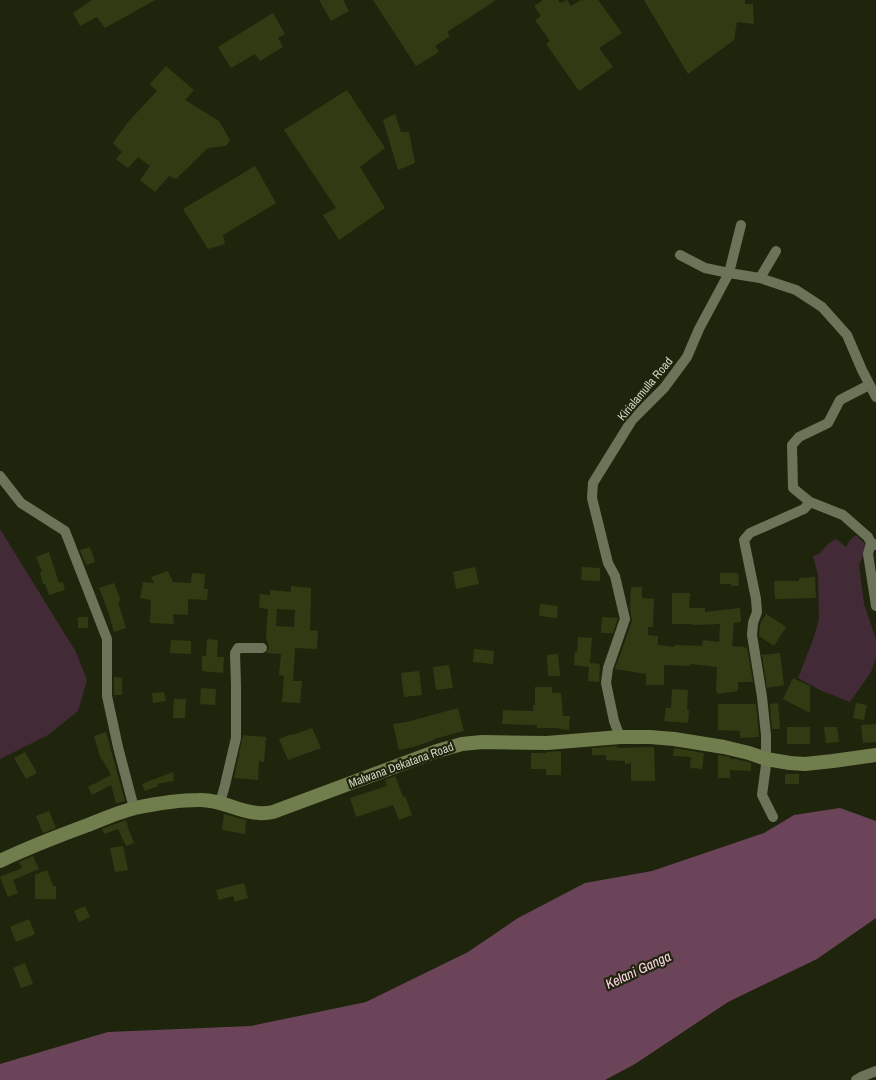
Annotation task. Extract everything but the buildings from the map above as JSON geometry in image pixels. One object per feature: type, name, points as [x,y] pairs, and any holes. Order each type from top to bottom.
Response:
[{"type":"main road","name":"Malwana Dekatana Road","points":[[0,860],[44,841],[134,808],[200,800],[220,803],[259,814],[273,812],[437,751],[462,744],[482,742],[547,743],[620,737],[650,737],[724,747],[766,759],[790,763],[805,764],[876,755]]},
{"type":"street","name":"Kirialamulla Road","points":[[620,737],[614,721],[606,683],[608,668],[625,619],[615,576],[608,563],[592,498],[593,483],[632,420],[664,388],[687,357],[699,329],[729,273],[741,225]]},
{"type":"street","points":[[760,278],[776,251]]},
{"type":"street","points":[[680,255],[705,268],[760,278],[796,290],[822,307],[847,335],[876,397]]},
{"type":"street","points":[[869,385],[840,400],[828,423],[799,437],[792,445],[793,488],[810,502],[843,515],[868,537],[873,544],[868,554],[876,606]]},
{"type":"street","points":[[0,476],[21,503],[65,531],[107,639],[107,696],[134,808]]},
{"type":"street","points":[[773,817],[762,795],[766,765],[766,735],[752,635],[753,623],[757,612],[756,600],[744,540],[750,533],[804,509],[810,502]]},
{"type":"street","points":[[220,803],[236,738],[235,653],[238,648],[262,648]]},
{"type":"street","points":[[856,1080],[876,1071]]},
{"type":"shaded area","points":[[0,529],[76,652],[87,680],[78,711],[48,735],[0,759]]},
{"type":"shaded area","points":[[856,535],[867,546],[859,565],[864,604],[876,639],[876,658],[871,672],[850,702],[820,690],[798,678],[819,619],[818,575],[813,556],[819,554],[829,543],[836,539],[846,547]]},
{"type":"water","name":"Kelani Ganga","points":[[840,808],[876,821],[876,918],[817,959],[728,1002],[635,1064],[605,1080],[0,1080],[0,1064],[108,1032],[251,1026],[366,1002],[468,952],[518,918],[585,883],[652,871],[764,833],[794,815]]}]
